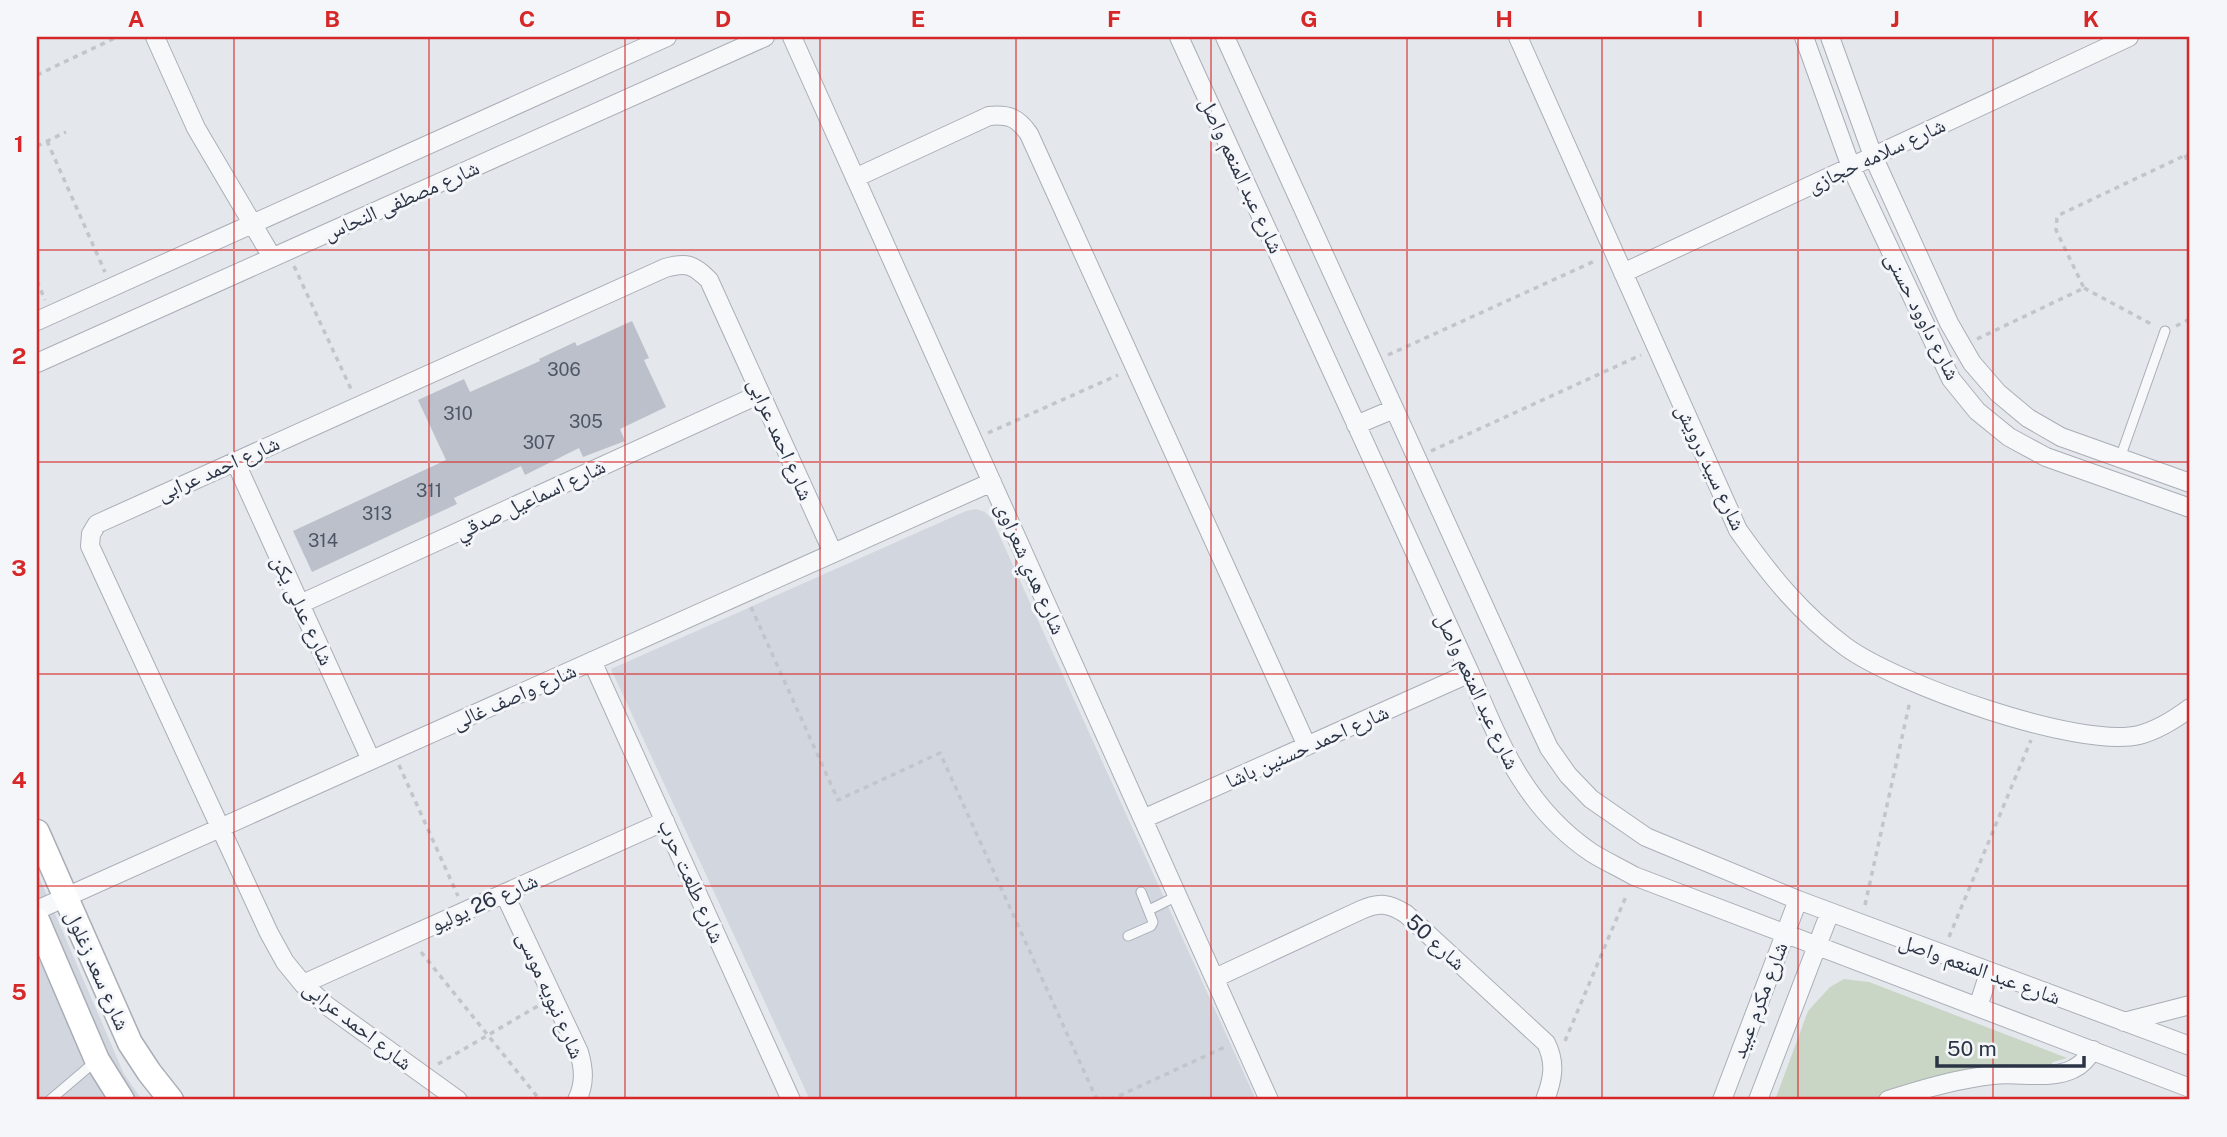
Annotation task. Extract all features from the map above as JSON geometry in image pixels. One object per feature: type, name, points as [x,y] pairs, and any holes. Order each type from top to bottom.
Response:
[{"type":"street","points":[[155,37],[196,128],[253,223],[280,254]]},
{"type":"street","name":"شارع مصطفى النحاس","points":[[37,321],[667,37]]},
{"type":"street","name":"شارع مصطفى النحاس","points":[[37,363],[765,37]]},
{"type":"street","name":"شارع هدي شعراوى","points":[[792,37],[1269,1100]]},
{"type":"street","name":"شارع عبد المنعم واصل","points":[[1179,37],[1470,673],[1498,741],[1537,804],[1563,831],[1592,853],[1634,876],[2190,1088]]},
{"type":"street","name":"شارع عبد المنعم واصل","points":[[1225,37],[1535,719],[1549,748],[1568,775],[1591,799],[1646,837],[1798,900],[2190,1046]]},
{"type":"street","name":"شارع داوود حسنى","points":[[1804,37],[1850,167],[1951,379],[1977,411],[2009,438],[2046,457],[2190,509]]},
{"type":"street","name":"شارع داوود حسنى","points":[[1830,37],[1873,156],[1949,323],[1972,363],[1998,393],[2028,418],[2061,438],[2190,483]]},
{"type":"street","name":"شارع سلامه حجازى","points":[[1623,273],[2129,37]]},
{"type":"street","name":"شارع سيد درويش","points":[[1521,41],[1738,530],[1769,574],[1805,613],[1847,647],[1914,684],[2037,724],[2102,737],[2137,736],[2171,723],[2190,708]]},
{"type":"street","points":[[855,178],[989,116],[1005,115],[1020,121],[1029,134],[1307,746]]},
{"type":"street","name":"شارع احمد عرابى","points":[[458,1100],[326,1004],[303,984],[285,962],[269,933],[90,546],[91,534],[97,523],[665,268],[681,264],[697,268],[709,280],[833,553]]},
{"type":"street","name":"شارع اسماعيل صدقي","points":[[300,604],[760,394]]},
{"type":"street","points":[[1356,425],[1394,409]]},
{"type":"street","name":"شارع عدلى يكن","points":[[235,461],[371,760]]},
{"type":"street","name":"شارع واصف غالى","points":[[37,911],[992,482]]},
{"type":"street","name":"شارع طلعت حرب","points":[[593,661],[791,1100]]},
{"type":"street","name":"شارع احمد حسنين باشا","points":[[1143,819],[1470,673]]},
{"type":"street","name":"شارع 26 يوليو","points":[[303,984],[665,821]]},
{"type":"street","name":"شارع سعد زغلول","points":[[37,832],[130,1043],[171,1100]]},
{"type":"street","name":"شارع نبويه موسى","points":[[504,893],[579,1052],[583,1082],[577,1100]]},
{"type":"street","name":"شارع مكرم عبيد","points":[[1721,1100],[1798,900]]},
{"type":"street","name":"شارع 50","points":[[1214,978],[1376,904],[1392,905],[1406,914],[1546,1043],[1552,1056]]},
{"type":"street","name":"شارع مكرم عبيد","points":[[1758,1100],[1830,912]]},
{"type":"street","name":"شارع سعد زغلول","points":[[37,920],[97,1060],[122,1100]]},
{"type":"street","points":[[1978,1007],[1989,973]]},
{"type":"street","points":[[2124,1022],[2190,1005]]},
{"type":"street","points":[[1888,1100],[1931,1086],[1994,1075],[2059,1073],[2073,1069],[2086,1060],[2092,1051]]},
{"type":"street","points":[[1545,1100],[1553,1071],[1552,1056]]},
{"type":"lane","points":[[2120,458],[2165,331]]},
{"type":"lane","points":[[1128,936],[1153,924],[1141,892]]},
{"type":"lane","points":[[1149,910],[1177,896]]},
{"type":"lane","points":[[50,1100],[97,1060]]},
{"type":"path","points":[[37,75],[117,37]]},
{"type":"path","points":[[37,146],[66,132]]},
{"type":"path","points":[[47,141],[112,287]]},
{"type":"path","points":[[2165,331],[2084,288],[2056,230],[2057,218],[2190,153]]},
{"type":"path","points":[[2185,155],[2190,169]]},
{"type":"path","points":[[1373,362],[1614,253]]},
{"type":"path","points":[[280,254],[359,405]]},
{"type":"path","points":[[1962,346],[2084,288]]},
{"type":"path","points":[[1416,457],[1657,348]]},
{"type":"path","points":[[973,440],[1135,367]]},
{"type":"path","points":[[745,593],[838,800],[940,754],[1097,1100]]},
{"type":"path","points":[[1861,924],[1914,684]]},
{"type":"path","points":[[1942,955],[2037,724]]},
{"type":"path","points":[[393,751],[464,911]]},
{"type":"path","points":[[1552,1056],[1567,1036],[1634,876]]},
{"type":"path","points":[[408,936],[540,1100]]},
{"type":"path","points":[[422,1074],[553,997]]},
{"type":"path","points":[[1110,1100],[1242,1039]]},
{"type":"shaded area","points":[[976,509],[985,512],[992,519],[1256,1100],[810,1100],[611,669],[966,511]]},
{"type":"shaded area","points":[[37,872],[124,1074],[142,1100],[37,1100]]},
{"type":"green space","points":[[1844,979],[1869,982],[2067,1058],[2053,1062],[2046,1071],[1907,1085],[1873,1100],[1775,1100],[1808,1011],[1830,987]]},
{"type":"building","points":[[632,321],[649,358],[644,360],[666,407],[620,429],[625,441],[583,457],[579,448],[525,475],[521,466],[454,498],[457,504],[312,572],[293,531],[446,460],[418,400],[464,379],[470,392],[540,361],[539,359],[575,342],[577,346]]}]
